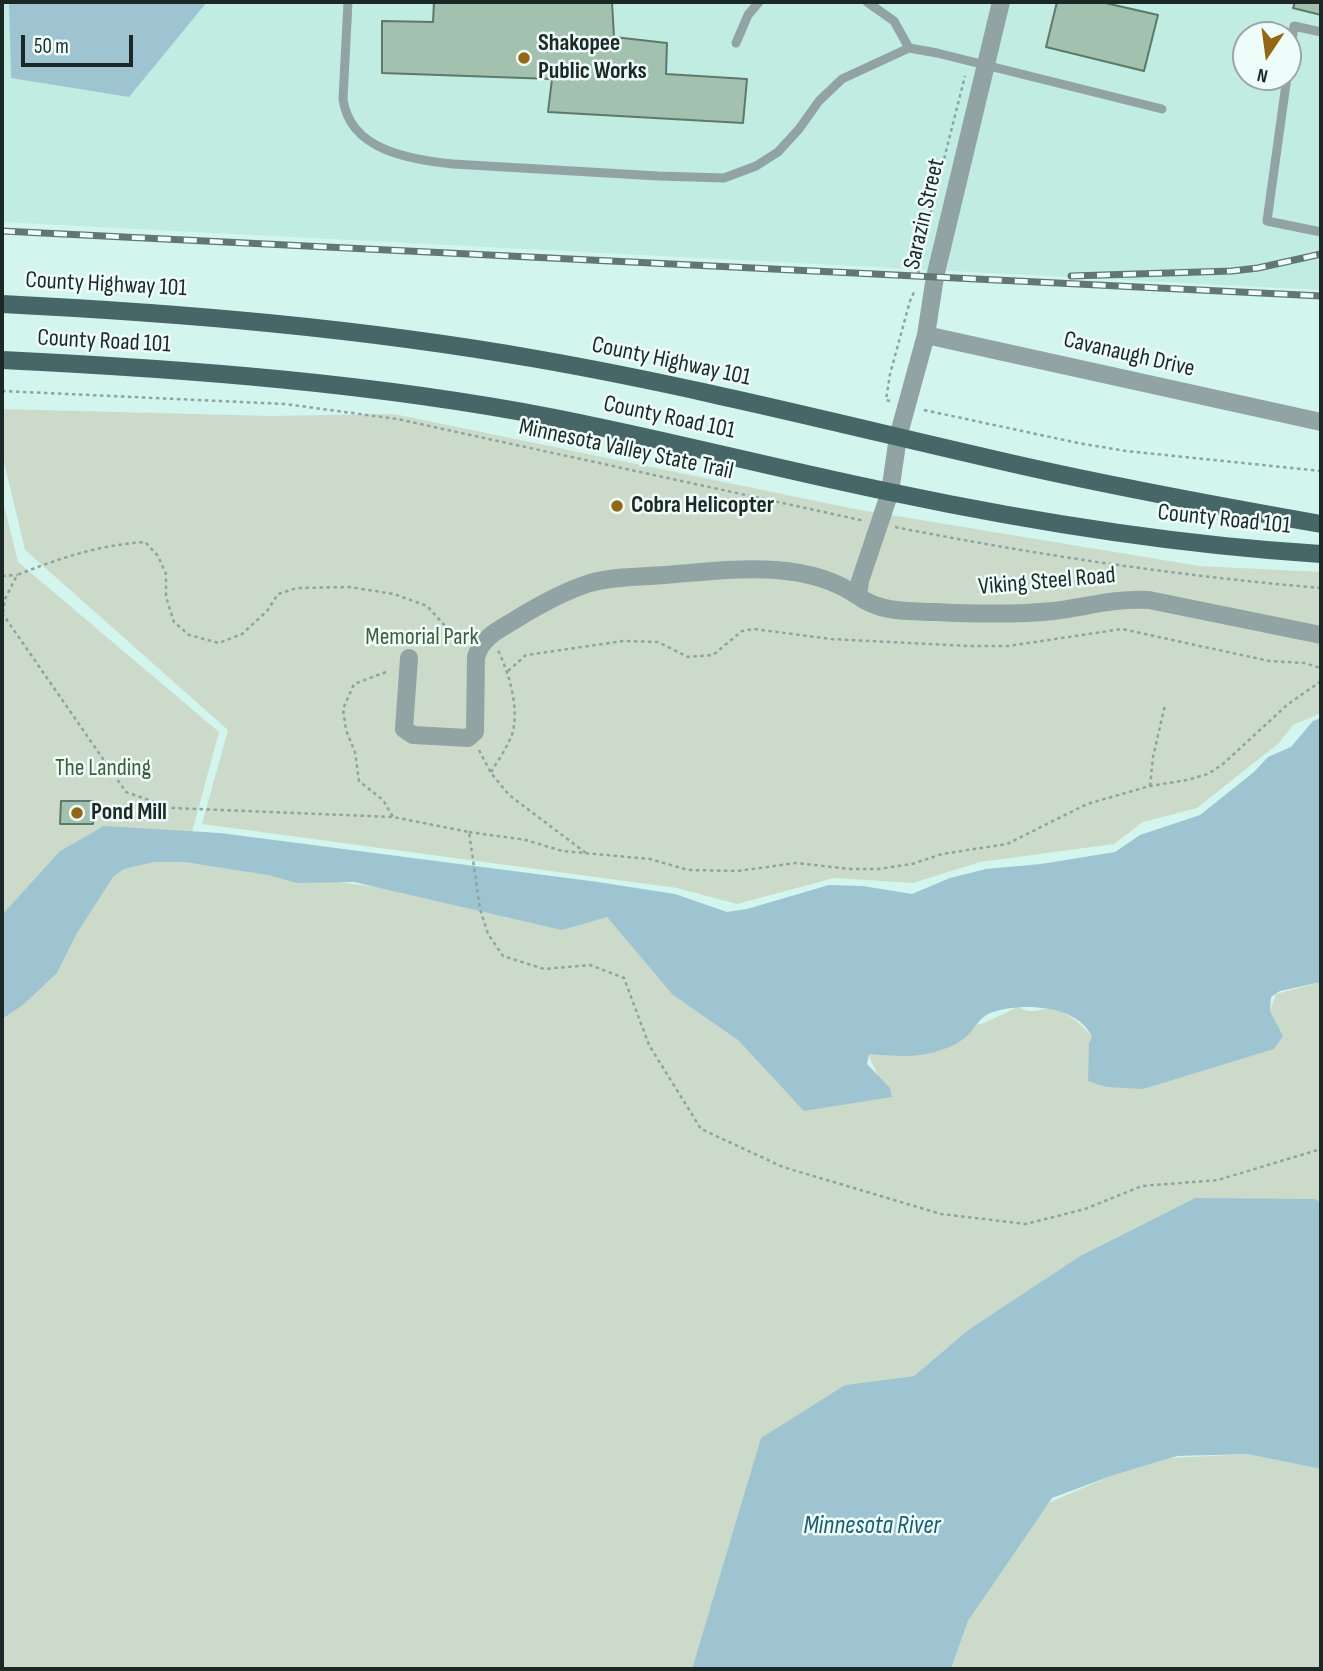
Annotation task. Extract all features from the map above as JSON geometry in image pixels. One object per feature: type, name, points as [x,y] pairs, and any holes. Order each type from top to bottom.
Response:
[{"type":"main road","name":"County Highway 101","points":[[2,304],[160,312],[299,325],[435,342],[659,383],[1028,467],[1321,523]]},
{"type":"main road","name":"County Road 101","points":[[2,360],[180,371],[425,397],[556,418],[890,492],[1095,529],[1321,554]]},
{"type":"street","name":"Sarazin Street","points":[[898,437],[926,335],[977,64],[1001,2]]},
{"type":"street","name":"Cavanaugh Drive","points":[[926,335],[1321,422]]},
{"type":"street","points":[[858,596],[860,581],[890,492],[898,437]]},
{"type":"street","name":"Viking Steel Road","points":[[491,635],[558,596],[589,584],[621,577],[787,570],[823,578],[867,603],[892,611],[1008,615],[1128,599],[1149,600],[1321,635]]},
{"type":"street","points":[[409,658],[404,729],[413,735],[468,738],[473,736],[476,657],[479,646],[491,635]]},
{"type":"lane","points":[[348,2],[343,99],[345,115],[358,132],[391,153],[421,161],[724,178],[756,166],[778,152],[819,101],[842,79],[909,48],[1162,109]]},
{"type":"lane","points":[[736,43],[748,15],[759,2]]},
{"type":"lane","points":[[867,2],[894,22],[909,48]]},
{"type":"lane","points":[[1302,28],[1321,32]]},
{"type":"lane","points":[[1285,91],[1267,221],[1321,232]]},
{"type":"path","points":[[920,276],[917,266],[977,64]]},
{"type":"path","points":[[917,287],[909,301],[886,400],[1007,429],[1126,451],[1321,471]]},
{"type":"path","name":"Minnesota Valley State Trail","points":[[2,391],[285,404],[397,419],[1005,549],[1122,568],[1321,588]]},
{"type":"path","points":[[2,576],[17,575],[110,544],[145,542],[158,556],[166,574],[166,597],[174,622],[189,635],[219,643],[242,634],[267,611],[278,594],[297,588],[349,587],[394,594],[427,606],[447,628]]},
{"type":"path","points":[[17,575],[5,599],[3,614],[126,792],[172,808],[393,817],[526,840],[562,851],[650,859],[688,870],[710,872],[796,863],[878,869],[1007,844],[1087,804],[1150,786],[1208,774],[1223,764],[1287,705],[1321,681]]},
{"type":"path","points":[[508,671],[526,655],[624,641],[658,642],[688,657],[713,655],[742,631],[754,629],[831,639],[969,646],[1008,646],[1122,629],[1269,661],[1304,663],[1321,668]]},
{"type":"path","points":[[491,635],[508,671],[514,699],[512,735],[491,773]]},
{"type":"path","points":[[386,672],[354,684],[343,709],[346,730],[355,752],[359,781],[383,800],[393,817]]},
{"type":"path","points":[[1150,786],[1153,757],[1165,705]]},
{"type":"path","points":[[473,736],[491,773],[509,795],[589,855]]},
{"type":"path","points":[[469,832],[483,918],[488,934],[503,956],[544,969],[590,965],[624,978],[649,1045],[701,1129],[783,1167],[941,1214],[1026,1224],[1085,1209],[1142,1186],[1218,1180],[1321,1149]]},
{"type":"shaded area","points":[[2,2],[1321,2],[1321,290],[2,222]]},
{"type":"green space","name":"Memorial Park","points":[[2,409],[271,416],[394,414],[855,509],[1199,566],[1321,572],[1321,713],[1293,725],[1279,743],[1197,808],[1143,822],[1114,844],[980,862],[913,883],[834,878],[737,904],[677,888],[202,824],[228,730],[25,550],[2,454]]},
{"type":"green space","name":"The Landing","points":[[2,497],[18,562],[219,732],[184,862],[607,917],[721,1028],[882,1084],[868,1054],[984,1023],[1018,1007],[1031,1011],[1057,1010],[1073,1019],[1092,1036],[1277,1024],[1270,1011],[1276,994],[1321,982],[1321,1202],[1195,1198],[1080,1256],[968,1330],[914,1376],[845,1385],[699,1646],[692,1669],[2,1669]]},
{"type":"green space","points":[[1247,1454],[1321,1469],[1321,1669],[951,1669],[968,1621],[1046,1504],[1108,1477],[1171,1458]]},
{"type":"water","points":[[9,2],[207,2],[129,97],[11,78]]},
{"type":"water","points":[[1321,718],[1321,982],[1280,991],[1271,997],[1270,1011],[1283,1036],[1274,1049],[1143,1089],[1106,1087],[1088,1081],[1089,1044],[1092,1037],[1085,1026],[1074,1018],[1047,1008],[1017,1007],[986,1015],[970,1033],[950,1047],[906,1056],[869,1054],[867,1064],[890,1088],[892,1097],[804,1111],[738,1040],[673,995],[607,917],[562,930],[354,882],[297,883],[268,875],[184,862],[154,862],[124,869],[113,877],[77,933],[57,973],[24,1004],[2,1019],[2,915],[60,851],[104,826],[220,833],[598,882],[675,894],[727,912],[747,909],[829,885],[863,886],[912,894],[950,878],[986,869],[1041,864],[1115,852],[1140,835],[1200,815],[1254,772],[1268,757],[1291,747],[1313,721]]},
{"type":"water","name":"Minnesota River","points":[[1195,1198],[1314,1199],[1321,1202],[1321,1469],[1247,1454],[1177,1456],[1052,1498],[968,1621],[951,1669],[692,1669],[761,1438],[845,1385],[914,1376],[968,1330],[1080,1256]]},
{"type":"building","name":"Shakopee Public Works","points":[[434,2],[612,2],[614,37],[667,43],[666,74],[747,79],[743,123],[548,112],[552,79],[382,73],[382,21],[433,22]]},
{"type":"building","points":[[1057,2],[1101,2],[1158,15],[1144,71],[1046,47]]},
{"type":"building","points":[[1295,2],[1321,2],[1321,15],[1293,8]]},
{"type":"building","name":"Pond Mill","points":[[61,801],[94,801],[93,824],[60,824]]},
{"type":"railway","points":[[2,231],[1321,296]]},
{"type":"railway","points":[[1071,276],[1232,271],[1321,254]]},
{"type":"place","name":"Shakopee Public Works","points":[[524,58]]},
{"type":"place","name":"Cobra Helicopter","points":[[617,506]]},
{"type":"place","name":"Pond Mill","points":[[77,813]]}]
